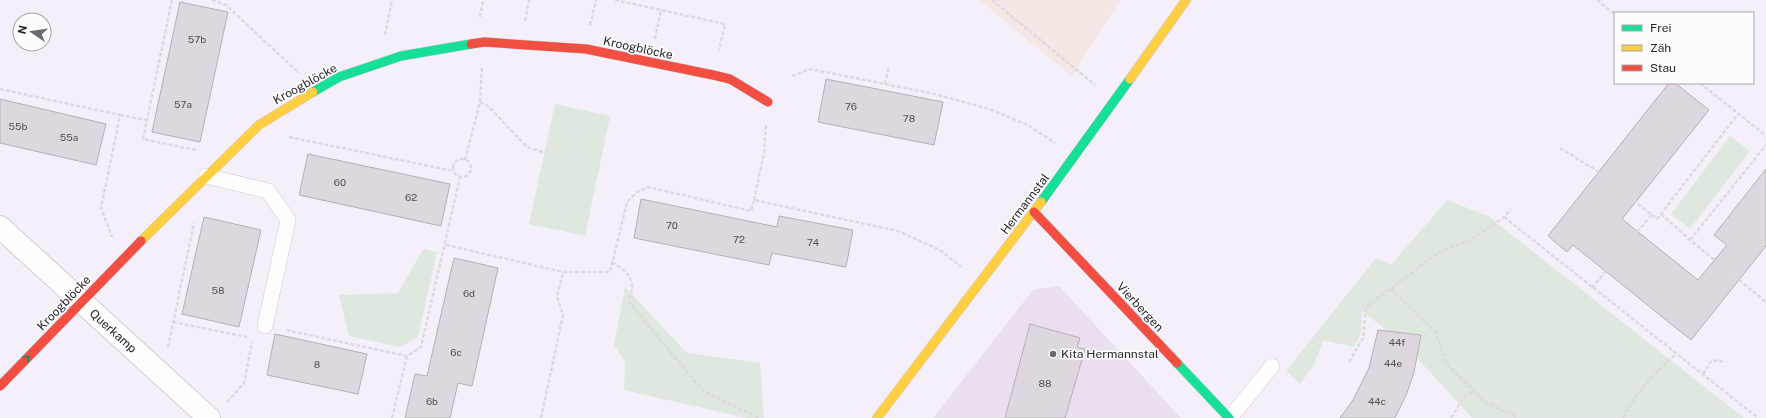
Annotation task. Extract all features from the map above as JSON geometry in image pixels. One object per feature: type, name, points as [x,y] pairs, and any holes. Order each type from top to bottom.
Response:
[{"type":"street","name":"Hermannstal","points":[[877,418],[1034,212],[1115,102],[1186,0]]},
{"type":"street","name":"Kroogblöcke","points":[[0,386],[188,193],[259,124],[339,77],[401,56],[484,42],[586,49],[713,75],[730,79],[768,102]]},
{"type":"street","name":"Vierbergen","points":[[1034,212],[1229,418]]},
{"type":"street","name":"Querkamp","points":[[0,227],[162,375],[216,412]]},
{"type":"lane","points":[[206,176],[268,191],[288,220],[265,326]]},
{"type":"lane","points":[[1229,418],[1272,366]]},
{"type":"path","points":[[172,0],[143,139],[226,157]]},
{"type":"path","points":[[212,0],[226,5],[317,90]]},
{"type":"path","points":[[378,64],[392,0]]},
{"type":"path","points":[[614,0],[725,24],[713,75]]},
{"type":"path","points":[[992,0],[1115,102]]},
{"type":"path","points":[[1597,0],[1614,13]]},
{"type":"path","points":[[465,160],[480,102],[484,42]]},
{"type":"path","points":[[885,84],[889,66]]},
{"type":"path","points":[[792,76],[810,69],[935,94],[990,108],[1028,125],[1075,156]]},
{"type":"path","points":[[1701,84],[1766,136]]},
{"type":"path","points":[[0,89],[146,120]]},
{"type":"path","points":[[480,102],[488,106],[527,147],[545,153]]},
{"type":"path","points":[[446,245],[564,272],[610,272],[628,202],[637,192],[648,187],[752,211],[764,153],[768,102]]},
{"type":"path","points":[[1619,189],[1657,219],[1738,114]]},
{"type":"path","points":[[120,115],[101,208],[122,261]]},
{"type":"path","points":[[254,130],[453,171],[460,177],[466,177],[470,172],[470,163],[465,160],[457,160],[453,165],[453,171]]},
{"type":"path","points":[[1690,240],[1766,144]]},
{"type":"path","points":[[1560,148],[1599,172]]},
{"type":"path","points":[[265,326],[407,356],[422,347],[460,177]]},
{"type":"path","points":[[162,375],[196,212],[188,193]]},
{"type":"path","points":[[754,200],[898,231],[940,250],[980,282]]},
{"type":"path","points":[[1349,362],[1363,338],[1366,307],[1442,251],[1471,240],[1504,217],[1510,209]]},
{"type":"path","points":[[1661,214],[1690,240],[1766,302]]},
{"type":"path","points":[[1592,288],[1651,215]]},
{"type":"path","points":[[1504,217],[1758,418]]},
{"type":"path","points":[[612,262],[627,271],[634,287],[629,302],[702,390],[759,418]]},
{"type":"path","points":[[541,418],[563,315],[557,296],[564,272]]},
{"type":"path","points":[[1391,289],[1436,334],[1446,363],[1485,402],[1516,418]]},
{"type":"path","points":[[173,322],[253,338],[244,383],[216,412]]},
{"type":"path","points":[[1623,418],[1630,404],[1654,374],[1676,354]]},
{"type":"path","points":[[392,418],[407,356]]},
{"type":"path","points":[[1703,374],[1712,360],[1724,362]]},
{"type":"path","points":[[1450,418],[1466,396],[1474,391]]},
{"type":"shaded area","points":[[979,0],[1120,0],[1072,76]]},
{"type":"shaded area","points":[[555,104],[610,116],[585,236],[529,224]]},
{"type":"shaded area","points":[[1730,136],[1750,151],[1690,229],[1671,214]]},
{"type":"shaded area","points":[[1447,200],[1488,216],[1744,418],[1472,418],[1417,358],[1421,335],[1389,332],[1362,311],[1361,334],[1354,347],[1323,340],[1314,365],[1300,384],[1286,371],[1376,258],[1391,265]]},
{"type":"shaded area","points":[[423,249],[437,252],[418,337],[400,347],[349,336],[339,295],[398,293]]},
{"type":"shaded area","name":"Kita Hermannstal","points":[[1059,286],[1181,418],[933,418],[1033,290]]},
{"type":"shaded area","points":[[625,287],[687,353],[760,363],[764,418],[746,418],[624,390],[625,362],[614,345]]},
{"type":"building","points":[[180,2],[228,12],[200,142],[152,132]]},
{"type":"building","points":[[826,79],[943,102],[934,145],[818,122]]},
{"type":"building","points":[[1668,84],[1676,84],[1709,110],[1622,219],[1698,280],[1727,245],[1714,235],[1766,169],[1766,246],[1691,340],[1573,245],[1567,252],[1548,236]]},
{"type":"building","points":[[0,99],[106,124],[96,165],[0,143]]},
{"type":"building","points":[[308,154],[450,184],[441,226],[299,195]]},
{"type":"building","points":[[641,199],[777,227],[779,216],[853,230],[846,267],[772,253],[769,265],[634,238]]},
{"type":"building","points":[[204,217],[261,230],[239,327],[182,314]]},
{"type":"building","points":[[454,258],[498,268],[472,386],[458,383],[450,418],[405,418],[415,374],[427,376]]},
{"type":"building","points":[[1030,324],[1080,338],[1077,347],[1085,349],[1065,418],[1005,418]]},
{"type":"building","points":[[1378,330],[1421,335],[1414,372],[1407,393],[1395,418],[1340,418],[1353,400],[1369,368]]},
{"type":"building","points":[[275,334],[367,354],[358,394],[267,375]]},
{"type":"traffic: fast","points":[[313,92],[339,77],[401,56],[471,44]]},
{"type":"traffic: fast","points":[[1041,202],[1130,79]]},
{"type":"traffic: fast","points":[[1177,363],[1229,418]]},
{"type":"traffic: slow","points":[[1130,79],[1186,0]]},
{"type":"traffic: slow","points":[[141,241],[259,125],[313,92]]},
{"type":"traffic: slow","points":[[877,418],[1041,202]]},
{"type":"traffic: jam","points":[[471,44],[484,42],[586,49],[730,79],[768,102]]},
{"type":"traffic: jam","points":[[1034,212],[1177,363]]},
{"type":"traffic: jam","points":[[0,386],[141,241]]},
{"type":"place","name":"Kita Hermannstal","points":[[1053,354]]}]
